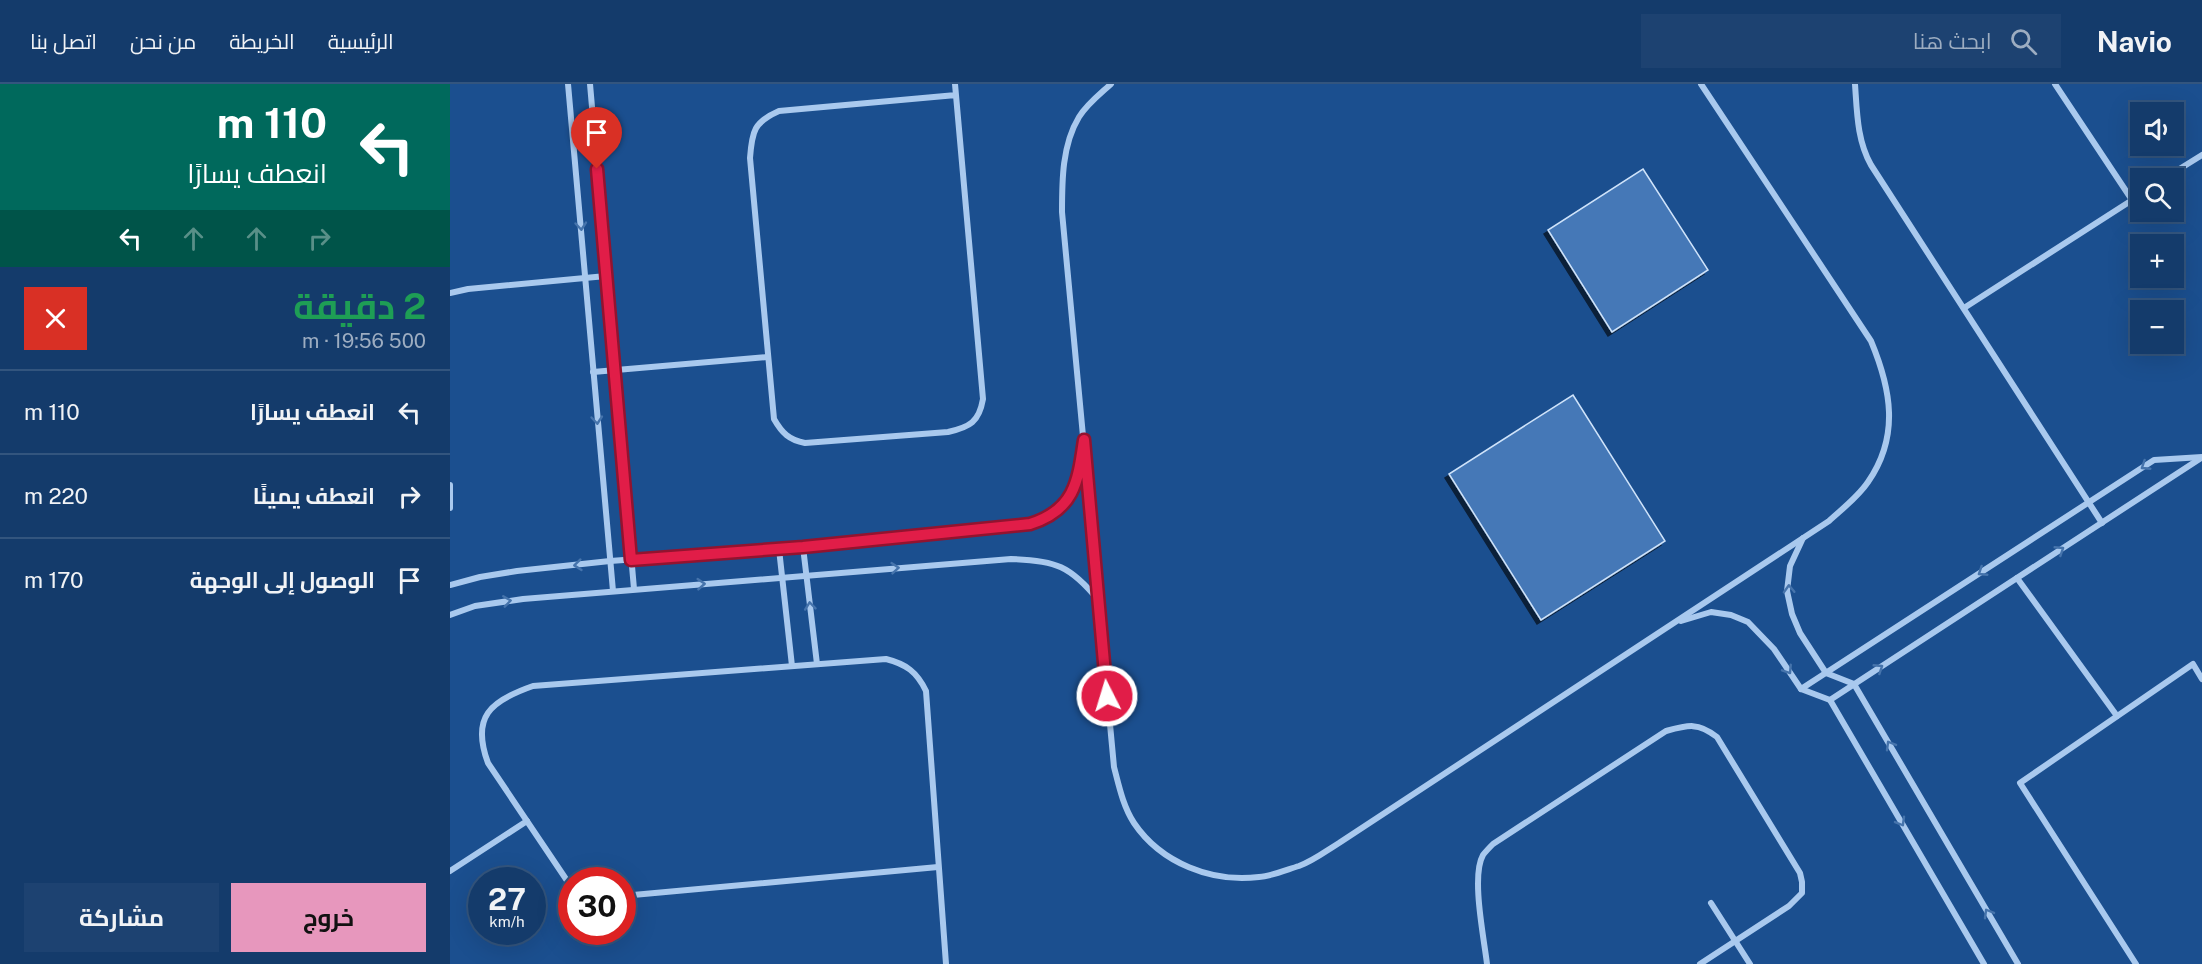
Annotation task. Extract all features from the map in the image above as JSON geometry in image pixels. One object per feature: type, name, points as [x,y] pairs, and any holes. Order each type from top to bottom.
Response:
[{"type":"street","points":[[568,84],[613,591]]},
{"type":"street","points":[[590,84],[634,589]]},
{"type":"street","points":[[955,84],[956,95],[983,399],[981,412],[963,429],[948,432],[805,443],[795,441],[780,430],[774,419],[750,158],[754,130],[762,119],[779,111],[956,95]]},
{"type":"street","points":[[1111,84],[1078,118],[1068,147],[1062,176],[1062,213],[1114,767],[1123,801],[1134,824],[1154,845],[1177,862],[1204,873],[1229,878],[1260,877],[1301,865],[1339,843],[1829,521],[1868,482],[1886,445],[1888,392],[1883,370],[1870,341],[1701,84]]},
{"type":"street","points":[[1855,84],[1859,132],[1864,152],[2102,523]]},
{"type":"street","points":[[2055,84],[2130,197]]},
{"type":"street","points":[[2180,168],[2202,154]]},
{"type":"street","points":[[1964,308],[2130,201]]},
{"type":"street","points":[[450,293],[468,289],[606,276]]},
{"type":"street","points":[[593,372],[768,357]]},
{"type":"street","points":[[450,585],[517,571],[1005,528],[1043,520],[1056,513],[1078,480],[1084,440]]},
{"type":"street","points":[[1801,690],[2154,460],[2202,457]]},
{"type":"street","points":[[1830,700],[2202,457]]},
{"type":"street","points":[[450,485],[450,508]]},
{"type":"street","points":[[1804,537],[1790,566],[1787,591],[1792,614],[1800,633],[1826,673],[1854,684],[2018,964]]},
{"type":"street","points":[[803,547],[817,664]]},
{"type":"street","points":[[779,549],[792,666]]},
{"type":"street","points":[[450,615],[475,606],[613,591],[1011,559],[1037,559],[1055,564],[1082,580],[1099,601]]},
{"type":"street","points":[[2017,578],[2117,716]]},
{"type":"street","points":[[1672,624],[1711,612],[1731,615],[1748,622],[1774,649],[1801,690],[1830,700],[1984,964]]},
{"type":"street","points":[[558,867],[488,763],[482,746],[485,714],[517,692],[533,686],[886,659],[901,662],[912,669],[926,691],[946,964]]},
{"type":"street","points":[[2136,964],[2020,783],[2193,664],[2202,679]]},
{"type":"street","points":[[1486,964],[1478,886],[1478,871],[1483,855],[1493,844],[1666,731],[1684,726],[1706,728],[1717,737],[1800,873],[1802,882],[1802,893],[1789,906],[1700,964]]},
{"type":"street","points":[[450,871],[527,821]]},
{"type":"street","points":[[636,895],[938,867]]},
{"type":"street","points":[[1711,903],[1750,964]]},
{"type":"building","points":[[1643,169],[1708,270],[1612,332],[1548,230]]},
{"type":"building","points":[[1573,395],[1665,541],[1541,620],[1449,474]]},
{"type":"route","points":[[597,169],[631,560],[803,547],[1030,524],[1056,513],[1069,496],[1078,480],[1084,440],[1107,696]]}]
